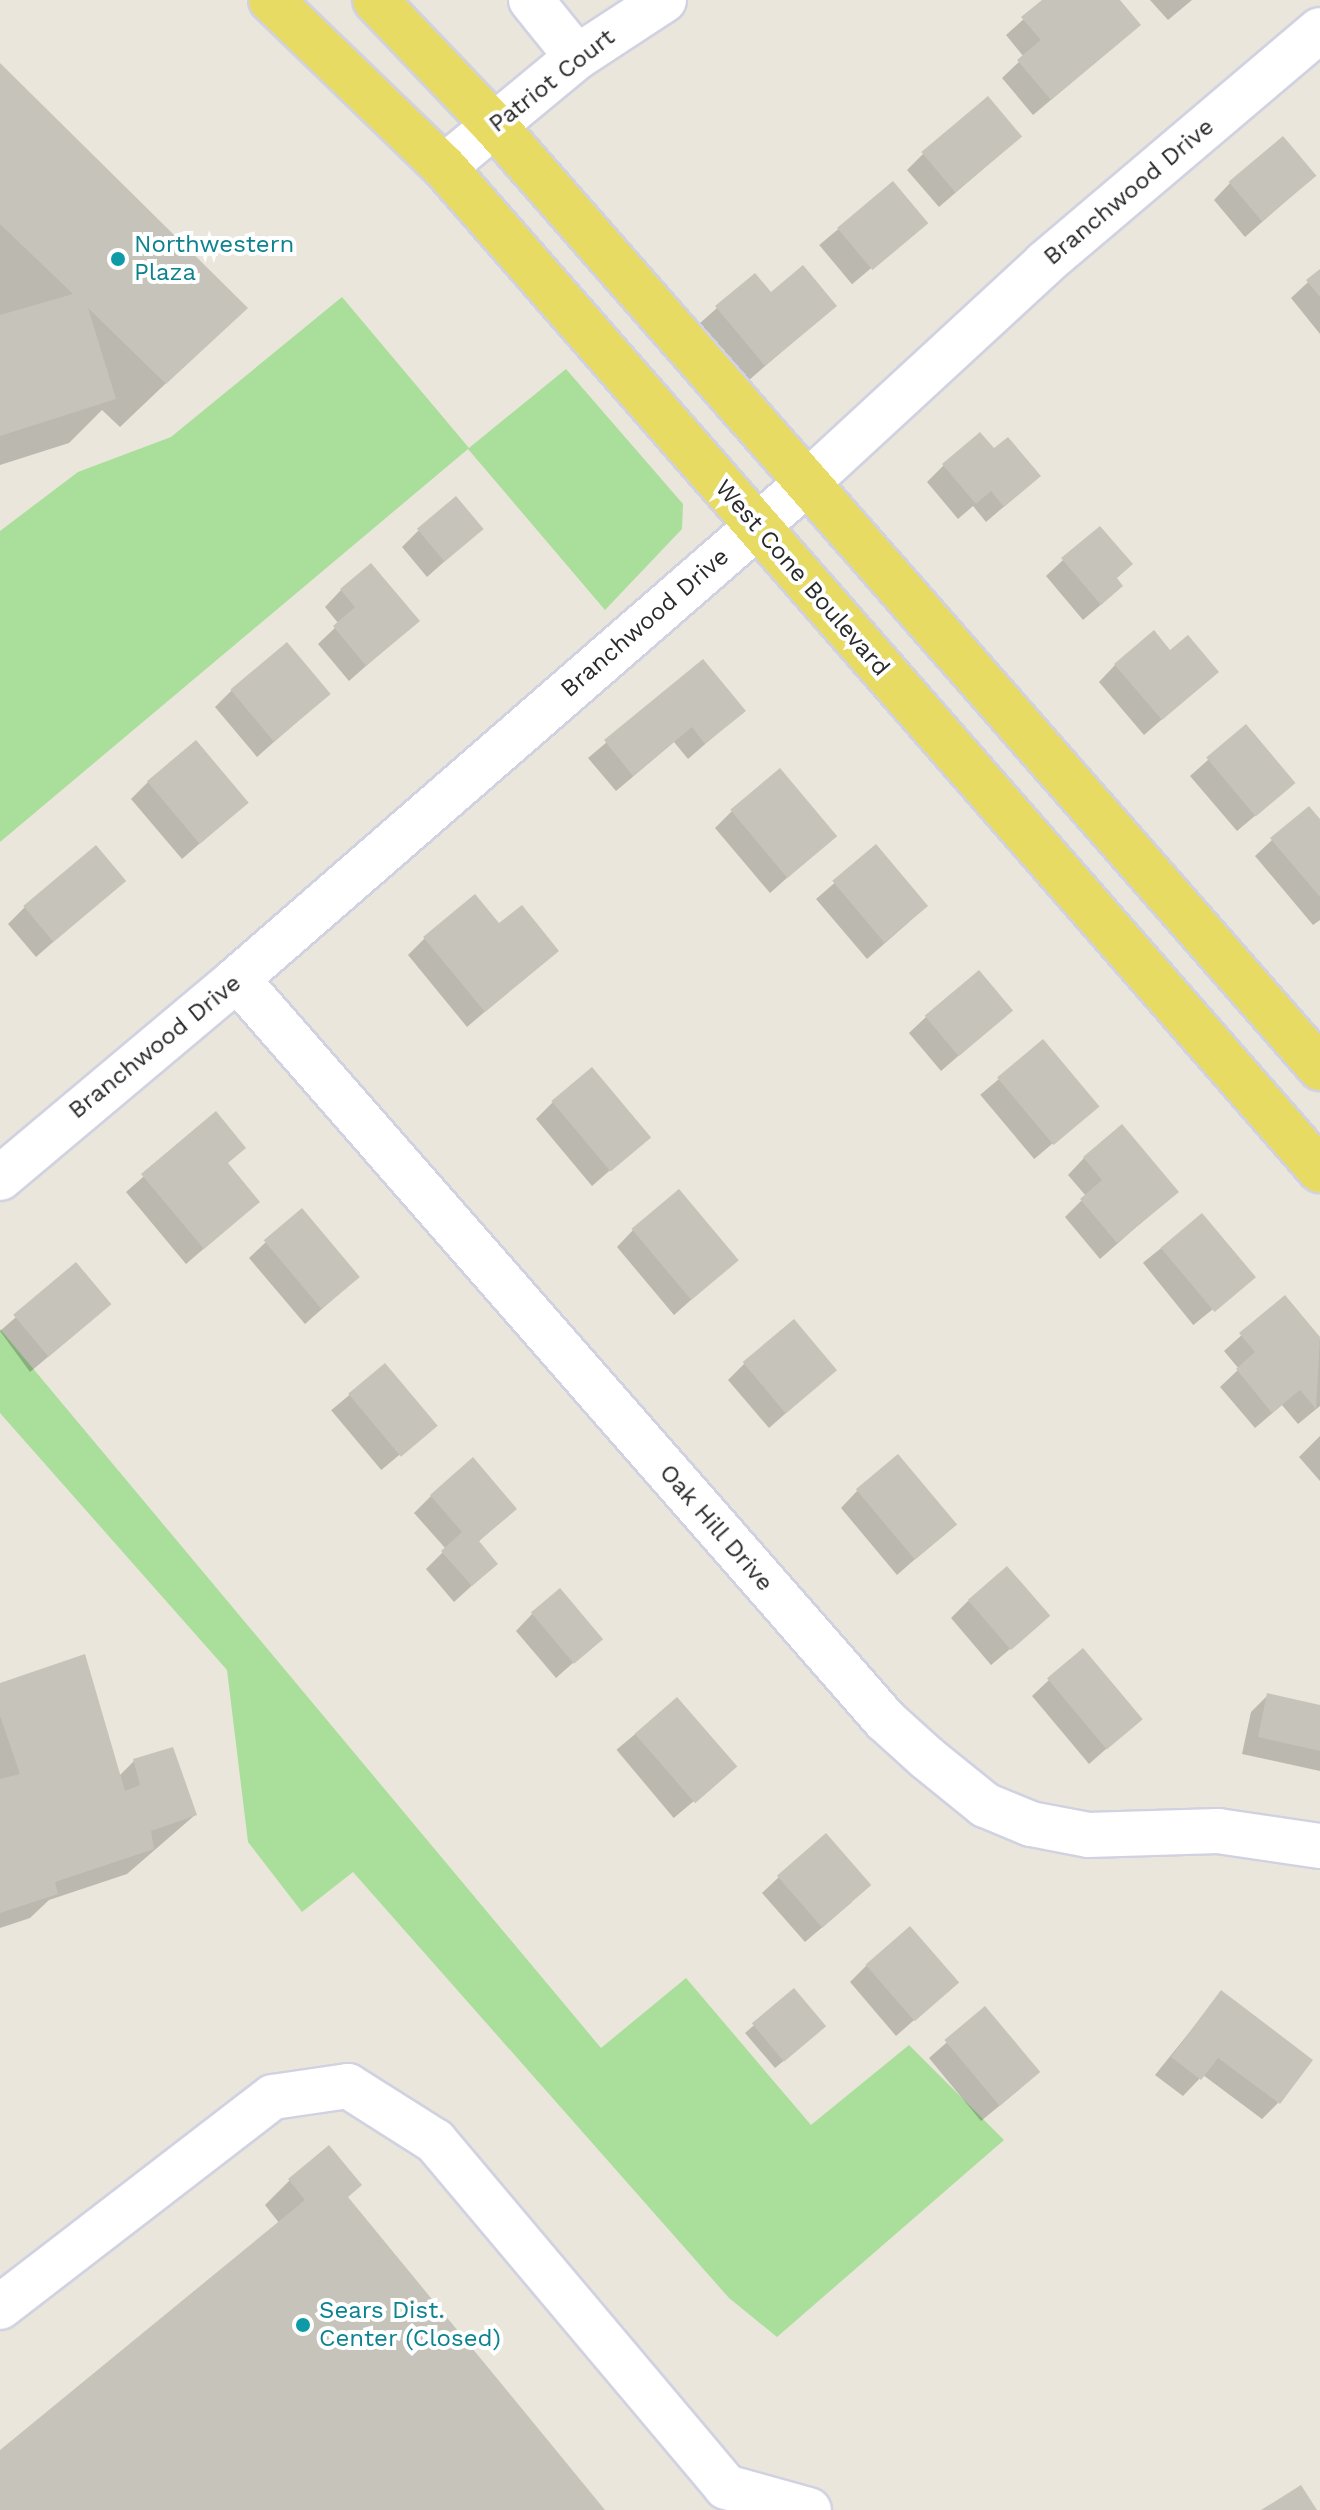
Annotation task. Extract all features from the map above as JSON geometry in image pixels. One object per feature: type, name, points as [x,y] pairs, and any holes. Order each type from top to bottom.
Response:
[{"type":"main road","name":"West Cone Boulevard","points":[[271,0],[444,167],[1320,1170]]},
{"type":"main road","points":[[375,0],[494,125],[1320,1068]]},
{"type":"street","points":[[531,0],[577,57]]},
{"type":"street","name":"Patriot Court","points":[[444,167],[577,57],[664,0]]},
{"type":"street","name":"Branchwood Drive","points":[[0,1178],[237,979],[807,483],[1045,263],[1320,30]]},
{"type":"street","name":"Oak Hill Drive","points":[[237,979],[885,1720],[985,1805],[1074,1832],[1218,1831],[1320,1846]]},
{"type":"street","points":[[0,2307],[273,2097],[348,2086],[435,2141],[726,2487],[809,2510]]},
{"type":"green space","points":[[342,297],[469,448],[566,369],[683,504],[682,529],[605,610],[468,449],[0,842],[0,531],[78,472],[171,437]]},
{"type":"green space","points":[[0,1329],[601,2048],[686,1978],[811,2125],[909,2045],[1004,2140],[777,2337],[729,2298],[353,1872],[302,1912],[248,1842],[227,1670],[0,1413]]},
{"type":"building","points":[[1042,0],[1120,0],[1141,25],[1051,100],[1017,60],[1041,40],[1021,17]]},
{"type":"building","name":"Northwestern Plaza","points":[[0,63],[248,308],[166,384],[88,308],[116,399],[0,436],[0,315],[73,294],[0,224]]},
{"type":"building","points":[[988,96],[1022,137],[955,193],[921,152]]},
{"type":"building","points":[[1283,136],[1316,176],[1262,221],[1229,182]]},
{"type":"building","points":[[893,181],[928,223],[872,270],[837,228]]},
{"type":"building","points":[[803,265],[837,306],[765,366],[715,306],[755,273],[771,292]]},
{"type":"building","points":[[1320,269],[1320,297],[1306,280]]},
{"type":"building","points":[[980,432],[994,448],[1008,437],[1041,476],[1004,507],[991,491],[976,504],[942,464]]},
{"type":"building","points":[[456,496],[484,529],[445,562],[417,529]]},
{"type":"building","points":[[1100,526],[1133,564],[1117,578],[1123,586],[1101,605],[1061,558]]},
{"type":"building","points":[[371,563],[420,621],[366,666],[333,626],[355,607],[340,589]]},
{"type":"building","points":[[1154,630],[1170,650],[1188,635],[1219,672],[1162,720],[1114,664]]},
{"type":"building","points":[[287,642],[331,694],[274,742],[230,690]]},
{"type":"building","points":[[703,659],[746,711],[705,744],[692,727],[633,776],[604,740]]},
{"type":"building","points":[[1246,724],[1295,783],[1256,816],[1206,757]]},
{"type":"building","points":[[196,740],[249,803],[200,844],[147,781]]},
{"type":"building","points":[[780,768],[837,836],[787,878],[730,810]]},
{"type":"building","points":[[1309,806],[1320,819],[1320,897],[1270,838]]},
{"type":"building","points":[[876,844],[928,906],[884,943],[832,881]]},
{"type":"building","points":[[96,845],[126,881],[53,942],[23,906]]},
{"type":"building","points":[[475,894],[499,923],[522,905],[559,951],[485,1012],[423,937]]},
{"type":"building","points":[[979,970],[1013,1011],[959,1056],[925,1016]]},
{"type":"building","points":[[1043,1039],[1100,1106],[1054,1145],[997,1078]]},
{"type":"building","points":[[592,1067],[651,1137],[611,1172],[551,1101]]},
{"type":"building","points":[[216,1111],[246,1148],[228,1163],[260,1202],[204,1249],[141,1174]]},
{"type":"building","points":[[1122,1124],[1179,1192],[1117,1243],[1080,1199],[1102,1180],[1083,1157]]},
{"type":"building","points":[[679,1189],[739,1260],[691,1300],[632,1229]]},
{"type":"building","points":[[302,1208],[360,1277],[322,1309],[264,1240]]},
{"type":"building","points":[[1202,1213],[1256,1277],[1215,1312],[1161,1248]]},
{"type":"building","points":[[76,1262],[111,1304],[49,1357],[13,1315]]},
{"type":"building","points":[[1285,1295],[1320,1337],[1316,1409],[1300,1390],[1272,1413],[1236,1369],[1255,1352],[1239,1333]]},
{"type":"building","points":[[794,1319],[837,1370],[786,1413],[743,1362]]},
{"type":"building","points":[[385,1363],[438,1426],[401,1457],[348,1394]]},
{"type":"building","points":[[898,1454],[957,1524],[915,1560],[856,1489]]},
{"type":"building","points":[[473,1457],[517,1509],[479,1541],[498,1564],[472,1586],[441,1551],[462,1532],[430,1495]]},
{"type":"building","points":[[1007,1566],[1050,1616],[1011,1650],[968,1600]]},
{"type":"building","points":[[560,1588],[603,1639],[574,1664],[531,1612]]},
{"type":"building","points":[[1083,1648],[1143,1719],[1107,1749],[1047,1678]]},
{"type":"building","points":[[85,1654],[125,1791],[140,1785],[133,1759],[173,1747],[197,1815],[151,1831],[154,1849],[55,1882],[58,1894],[0,1913],[0,1779],[20,1774],[0,1716],[0,1683]]},
{"type":"building","points":[[1267,1693],[1320,1705],[1320,1751],[1258,1737]]},
{"type":"building","points":[[677,1697],[737,1766],[695,1803],[635,1734]]},
{"type":"building","points":[[826,1833],[871,1885],[822,1928],[777,1876]]},
{"type":"building","points":[[910,1926],[959,1983],[915,2021],[865,1965]]},
{"type":"building","points":[[794,1988],[826,2026],[784,2062],[752,2023]]},
{"type":"building","points":[[1221,1990],[1313,2060],[1280,2104],[1218,2058],[1201,2080],[1171,2057]]},
{"type":"building","points":[[985,2006],[1040,2072],[1000,2106],[944,2040]]},
{"type":"building","name":"Sears Dist. Center (Closed)","points":[[329,2145],[362,2185],[348,2197],[605,2510],[0,2510],[0,2450],[305,2200],[288,2179]]},
{"type":"building","points":[[1301,2485],[1317,2510],[1261,2510]]},
{"type":"place","name":"Northwestern Plaza","points":[[118,259]]},
{"type":"place","name":"Sears Dist. Center (Closed)","points":[[303,2325]]}]
